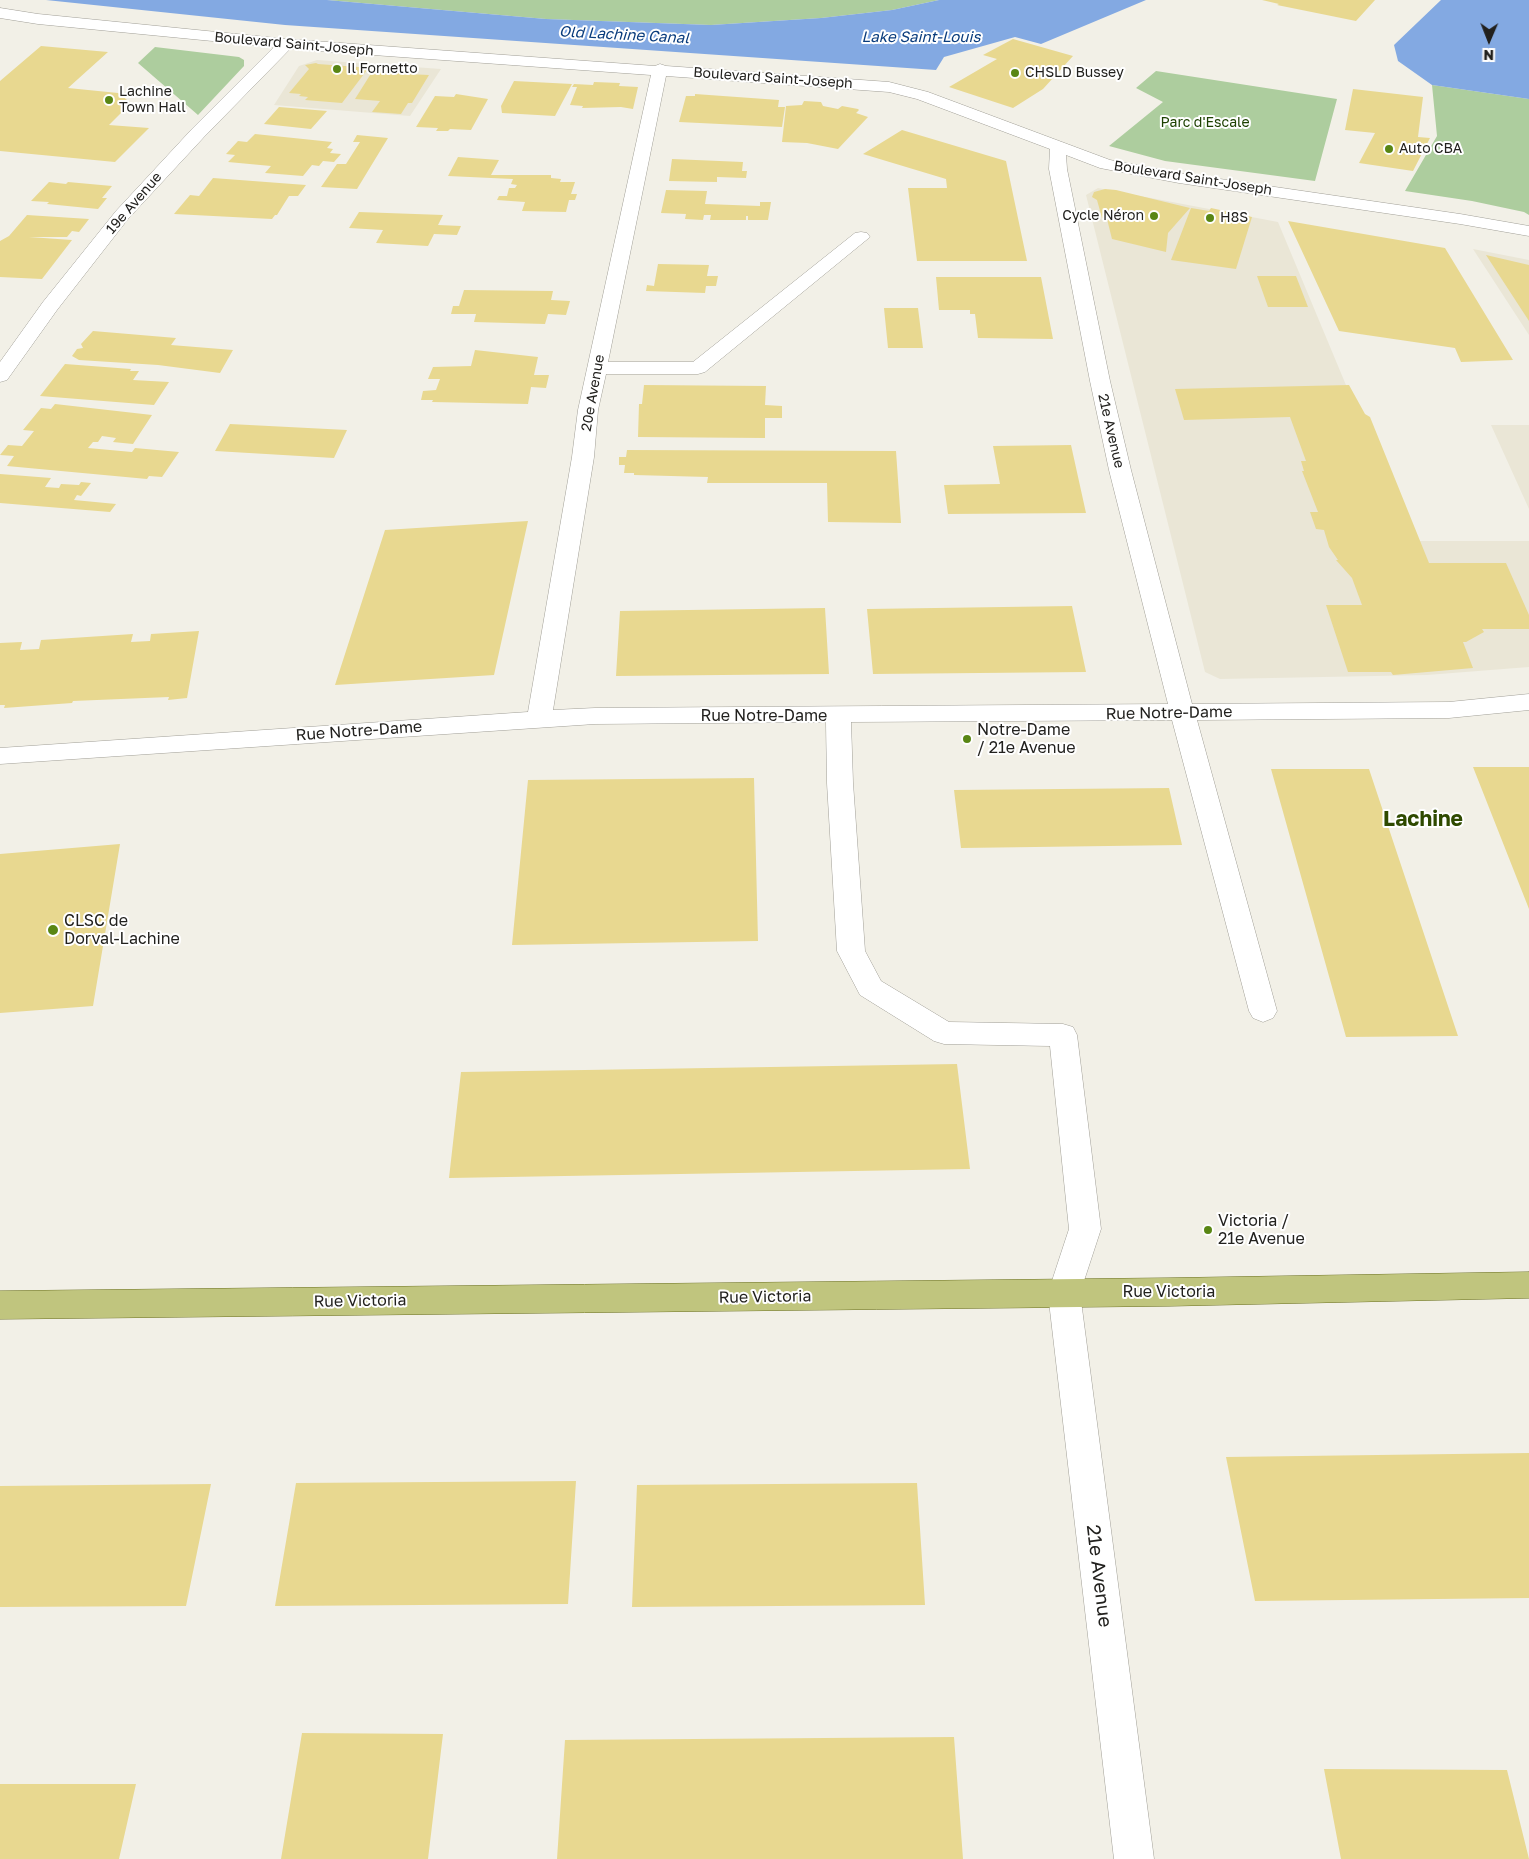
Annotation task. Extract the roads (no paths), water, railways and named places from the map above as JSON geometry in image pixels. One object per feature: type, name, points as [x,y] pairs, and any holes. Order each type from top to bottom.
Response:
[{"type":"main road","name":"Rue Victoria","points":[[0,1305],[1064,1293],[1529,1285]]},
{"type":"street","name":"Boulevard Saint-Joseph","points":[[0,13],[286,44],[889,86],[922,95],[1106,164],[1179,178],[1460,219],[1529,232]]},
{"type":"street","points":[[9,28],[25,17]]},
{"type":"street","name":"19e Avenue","points":[[0,376],[50,306],[122,215],[198,133],[286,44]]},
{"type":"street","name":"20e Avenue","points":[[538,719],[581,466],[588,410],[660,69]]},
{"type":"street","name":"21e Avenue","points":[[1058,146],[1058,169],[1100,381],[1120,470],[1182,713],[1263,1011]]},
{"type":"street","points":[[597,368],[698,368],[861,236]]},
{"type":"street","name":"Rue Notre-Dame","points":[[0,756],[538,719],[644,716],[1449,710],[1529,702]]},
{"type":"street","points":[[838,715],[840,783],[851,951],[870,988],[944,1033],[1063,1035],[1085,1229],[1064,1293]]},
{"type":"street","name":"21e Avenue","points":[[1064,1293],[1134,1859]]},
{"type":"water","name":"Lake Saint-Louis","points":[[46,0],[327,0],[546,19],[711,25],[821,18],[892,10],[939,0],[1146,0],[1041,44],[1015,37],[944,57],[936,70],[285,25]]},
{"type":"water","points":[[1441,0],[1529,0],[1529,99],[1432,85],[1398,61],[1394,45]]},
{"type":"place","name":"Il Fornetto","points":[[337,69]]},
{"type":"place","name":"CHSLD Bussey","points":[[1015,73]]},
{"type":"place","name":"Lachine Town Hall","points":[[109,100]]},
{"type":"place","name":"Auto CBA","points":[[1389,149]]},
{"type":"place","name":"Cycle Néron","points":[[1154,216]]},
{"type":"place","name":"H8S","points":[[1210,218]]},
{"type":"place","name":"Notre-Dame / 21e Avenue","points":[[967,739]]},
{"type":"place","name":"CLSC de Dorval-Lachine","points":[[53,930]]},
{"type":"place","name":"Victoria / 21e Avenue","points":[[1208,1230]]},
{"type":"district","name":"Lachine","points":[[1423,819]]},
{"type":"water label","name":"Old Lachine Canal","points":[[624,35]]},
{"type":"park label","name":"Parc d'Escale","points":[[1205,123]]}]
